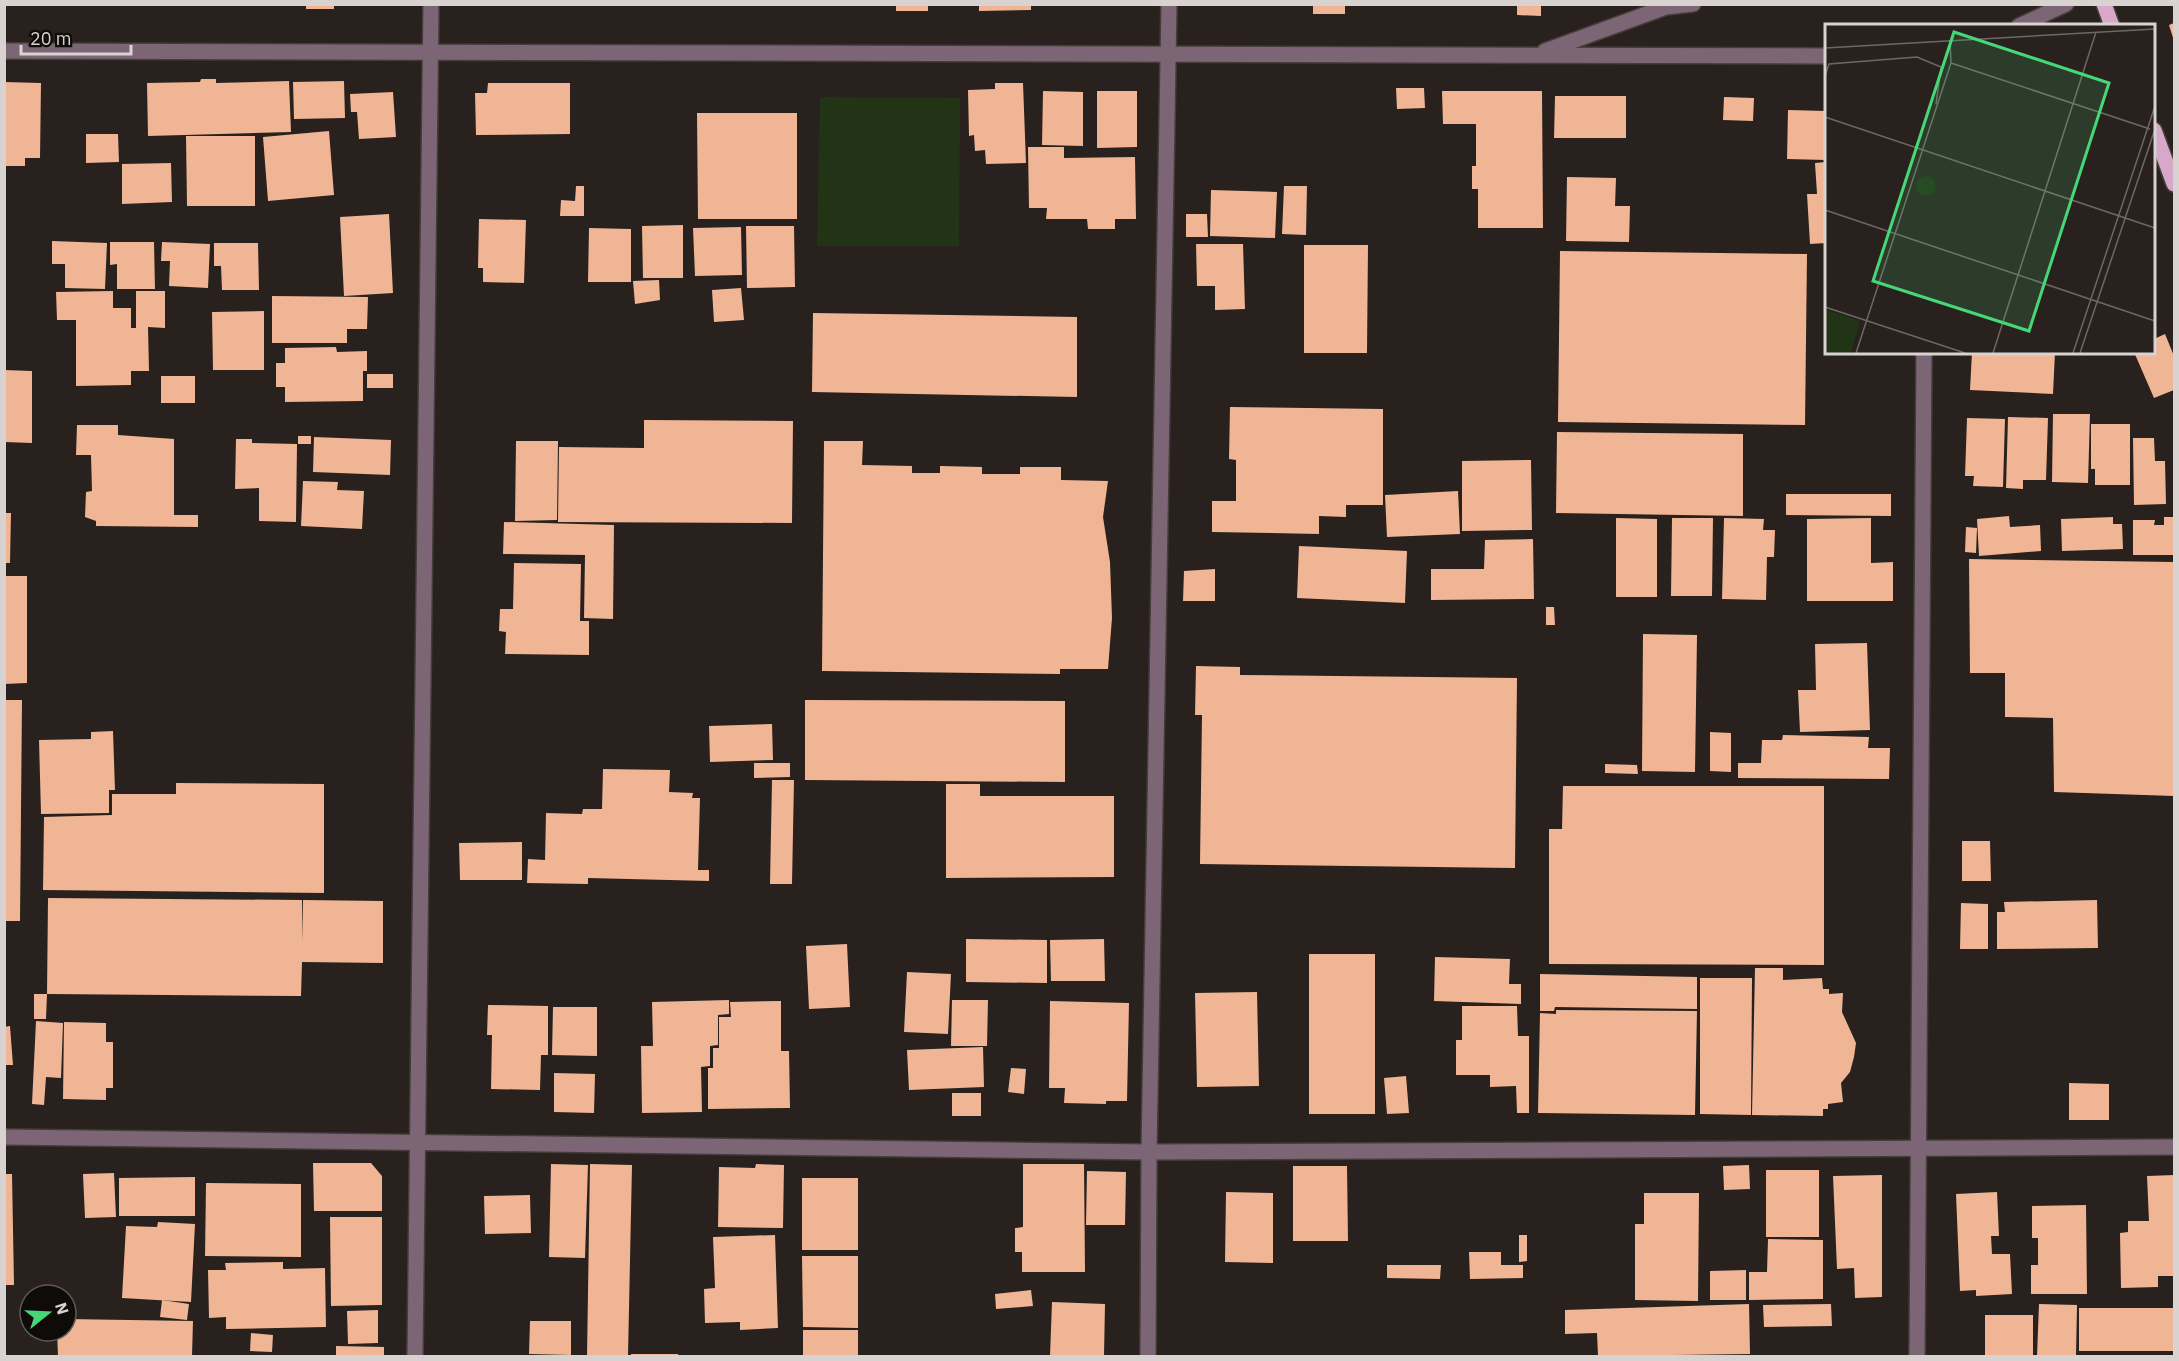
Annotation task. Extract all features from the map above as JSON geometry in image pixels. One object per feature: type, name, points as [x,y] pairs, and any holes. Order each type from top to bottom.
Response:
[{"type":"main road","points":[[2104,4],[2111,24]]},
{"type":"main road","points":[[2155,133],[2175,184]]},
{"type":"street","points":[[415,1356],[431,4]]},
{"type":"street","points":[[1148,1356],[1149,1152],[1168,4]]},
{"type":"street","points":[[1533,55],[1666,7],[1693,4]]},
{"type":"street","points":[[2023,24],[2066,4]]},
{"type":"street","points":[[4,51],[1825,56]]},
{"type":"street","points":[[1917,1356],[1924,354]]},
{"type":"street","points":[[4,1137],[1149,1152],[2175,1146]]},
{"type":"green space","points":[[820,97],[960,98],[959,246],[817,246]]},
{"type":"building","points":[[306,4],[334,4],[334,9],[306,9]]},
{"type":"building","points":[[896,4],[928,4],[928,11],[896,11]]},
{"type":"building","points":[[979,4],[1031,4],[1031,10],[979,11]]},
{"type":"building","points":[[1313,4],[1345,4],[1345,14],[1313,14]]},
{"type":"building","points":[[1517,4],[1541,4],[1541,16],[1517,15]]},
{"type":"building","points":[[2174,23],[2174,41],[2169,25]]},
{"type":"building","points":[[201,79],[216,79],[216,83],[289,81],[291,132],[148,136],[147,83],[200,82]]},
{"type":"building","points":[[344,81],[345,118],[294,119],[293,82]]},
{"type":"building","points":[[4,82],[41,83],[40,158],[25,158],[25,166],[4,166]]},
{"type":"building","points":[[488,83],[570,83],[570,134],[476,135],[475,93],[487,93]]},
{"type":"building","points":[[995,83],[1023,83],[1026,163],[986,164],[985,150],[975,151],[974,135],[969,136],[968,90],[995,89]]},
{"type":"building","points":[[1396,88],[1424,88],[1425,108],[1397,109]]},
{"type":"building","points":[[1043,91],[1083,92],[1083,146],[1042,145]]},
{"type":"building","points":[[1097,91],[1137,91],[1137,147],[1097,148]]},
{"type":"building","points":[[1442,91],[1542,91],[1543,228],[1478,228],[1478,189],[1472,189],[1472,166],[1476,166],[1476,124],[1443,124]]},
{"type":"building","points":[[393,92],[396,137],[359,139],[357,112],[351,112],[350,94]]},
{"type":"building","points":[[1555,96],[1626,96],[1626,138],[1554,138]]},
{"type":"building","points":[[1724,97],[1754,98],[1753,121],[1723,120]]},
{"type":"building","points":[[1788,110],[1825,111],[1825,160],[1787,159]]},
{"type":"building","points":[[697,113],[797,113],[797,219],[698,219]]},
{"type":"building","points":[[329,131],[334,195],[268,201],[263,137]]},
{"type":"building","points":[[86,134],[118,134],[119,162],[86,163]]},
{"type":"building","points":[[186,136],[255,136],[255,206],[187,206]]},
{"type":"building","points":[[1028,147],[1064,147],[1064,158],[1135,157],[1136,219],[1115,219],[1115,229],[1088,229],[1087,219],[1046,219],[1047,208],[1029,208]]},
{"type":"building","points":[[1825,162],[1825,243],[1810,244],[1807,194],[1817,194],[1815,163]]},
{"type":"building","points":[[171,163],[172,202],[122,204],[122,164]]},
{"type":"building","points":[[1567,177],[1616,178],[1615,206],[1630,206],[1629,242],[1566,241]]},
{"type":"building","points":[[576,186],[584,186],[584,216],[560,216],[561,200],[575,201]]},
{"type":"building","points":[[1284,186],[1307,186],[1306,235],[1282,234]]},
{"type":"building","points":[[1211,190],[1277,192],[1275,238],[1210,236]]},
{"type":"building","points":[[389,214],[393,293],[344,296],[340,217]]},
{"type":"building","points":[[1186,214],[1207,214],[1208,237],[1186,237]]},
{"type":"building","points":[[479,219],[526,220],[524,283],[483,282],[483,268],[478,268]]},
{"type":"building","points":[[683,225],[683,278],[643,278],[642,226]]},
{"type":"building","points":[[746,226],[794,226],[795,287],[747,288]]},
{"type":"building","points":[[741,227],[742,275],[695,276],[693,228]]},
{"type":"building","points":[[589,228],[631,229],[631,282],[588,282]]},
{"type":"building","points":[[52,241],[107,243],[105,289],[65,288],[65,264],[52,264]]},
{"type":"building","points":[[110,242],[154,242],[155,289],[117,289],[117,264],[110,265]]},
{"type":"building","points":[[162,242],[210,244],[208,288],[169,286],[170,261],[161,261]]},
{"type":"building","points":[[214,243],[258,243],[259,290],[222,290],[221,266],[214,266]]},
{"type":"building","points":[[1196,244],[1243,244],[1245,309],[1215,310],[1215,286],[1197,286]]},
{"type":"building","points":[[1304,245],[1368,245],[1367,353],[1304,353]]},
{"type":"building","points":[[1560,251],[1807,254],[1805,425],[1558,422]]},
{"type":"building","points":[[659,280],[660,300],[635,304],[633,281]]},
{"type":"building","points":[[741,288],[744,320],[714,322],[712,290]]},
{"type":"building","points":[[113,291],[113,308],[131,308],[131,328],[136,328],[136,291],[165,291],[165,328],[148,327],[149,371],[131,371],[131,385],[76,386],[76,320],[57,320],[56,292]]},
{"type":"building","points":[[272,296],[368,297],[367,329],[347,329],[347,343],[272,343]]},
{"type":"building","points":[[264,311],[264,370],[213,370],[212,312]]},
{"type":"building","points":[[813,313],[1077,317],[1077,397],[812,392]]},
{"type":"building","points":[[2165,334],[2174,356],[2174,390],[2154,398],[2135,354],[2155,354],[2155,339]]},
{"type":"building","points":[[336,347],[337,352],[367,351],[367,371],[363,371],[363,401],[285,402],[285,387],[276,387],[276,363],[285,363],[285,348]]},
{"type":"building","points":[[1972,354],[2055,354],[2053,394],[1970,390]]},
{"type":"building","points":[[4,370],[32,371],[32,443],[4,442]]},
{"type":"building","points":[[367,374],[393,374],[393,388],[367,388]]},
{"type":"building","points":[[161,376],[195,376],[195,403],[161,403]]},
{"type":"building","points":[[1230,407],[1383,409],[1383,505],[1346,505],[1346,517],[1319,516],[1319,534],[1212,532],[1212,501],[1236,501],[1236,460],[1229,459]]},
{"type":"building","points":[[2053,414],[2090,414],[2088,483],[2052,482]]},
{"type":"building","points":[[2008,417],[2048,418],[2046,480],[2023,480],[2023,489],[2006,488]]},
{"type":"building","points":[[1967,418],[2005,419],[2003,487],[1973,486],[1974,476],[1965,476]]},
{"type":"building","points":[[644,420],[793,421],[792,523],[558,522],[559,447],[644,448]]},
{"type":"building","points":[[2091,424],[2130,424],[2130,485],[2095,485],[2095,469],[2091,469]]},
{"type":"building","points":[[77,425],[118,425],[118,435],[174,439],[174,515],[198,515],[198,527],[96,526],[96,521],[85,517],[86,492],[92,491],[91,455],[76,455]]},
{"type":"building","points":[[1557,432],[1743,434],[1743,516],[1556,513]]},
{"type":"building","points":[[298,436],[311,436],[311,444],[298,444]]},
{"type":"building","points":[[314,437],[391,440],[390,475],[313,472]]},
{"type":"building","points":[[2133,438],[2154,438],[2155,461],[2165,461],[2166,504],[2134,505]]},
{"type":"building","points":[[236,439],[252,439],[252,443],[297,444],[296,522],[259,521],[259,488],[235,489]]},
{"type":"building","points":[[516,441],[558,441],[557,520],[515,521]]},
{"type":"building","points":[[824,441],[863,441],[862,465],[912,466],[912,473],[940,473],[940,466],[982,467],[982,474],[1020,474],[1020,467],[1061,467],[1061,480],[1108,481],[1103,517],[1110,562],[1112,618],[1108,669],[1060,669],[1060,674],[822,671]]},
{"type":"building","points":[[1531,460],[1532,530],[1462,531],[1462,461]]},
{"type":"building","points":[[303,481],[338,482],[337,490],[364,491],[362,529],[301,526]]},
{"type":"building","points":[[1458,491],[1460,534],[1387,537],[1385,495]]},
{"type":"building","points":[[1786,494],[1891,494],[1891,516],[1786,515]]},
{"type":"building","points":[[4,513],[11,513],[10,563],[4,563]]},
{"type":"building","points":[[2009,516],[2010,527],[2040,525],[2041,551],[1979,556],[1977,519]]},
{"type":"building","points":[[2113,517],[2113,524],[2122,524],[2123,549],[2062,551],[2061,519]]},
{"type":"building","points":[[2164,517],[2174,517],[2174,555],[2133,555],[2133,520],[2155,520],[2154,525],[2164,525]]},
{"type":"building","points":[[1616,518],[1657,519],[1657,597],[1616,597]]},
{"type":"building","points":[[1672,518],[1713,518],[1712,596],[1671,596]]},
{"type":"building","points":[[1724,518],[1764,519],[1763,530],[1775,530],[1774,557],[1767,557],[1766,600],[1722,599]]},
{"type":"building","points":[[1871,518],[1871,563],[1893,562],[1893,601],[1807,601],[1807,519]]},
{"type":"building","points":[[504,522],[614,525],[613,619],[584,618],[585,555],[503,554]]},
{"type":"building","points":[[1966,527],[1977,528],[1976,553],[1965,552]]},
{"type":"building","points":[[1533,539],[1534,599],[1431,600],[1431,569],[1484,569],[1485,540]]},
{"type":"building","points":[[1299,546],[1407,551],[1405,603],[1297,598]]},
{"type":"building","points":[[1969,559],[2174,562],[2174,796],[2054,792],[2053,718],[2005,717],[2005,673],[1970,673]]},
{"type":"building","points":[[514,563],[581,564],[580,621],[589,621],[589,655],[505,654],[506,632],[499,631],[500,609],[513,609]]},
{"type":"building","points":[[1215,569],[1215,601],[1183,601],[1184,571]]},
{"type":"building","points":[[4,576],[27,576],[27,683],[4,684]]},
{"type":"building","points":[[1546,607],[1554,607],[1555,625],[1546,625]]},
{"type":"building","points":[[1643,634],[1697,635],[1695,772],[1642,771]]},
{"type":"building","points":[[1867,643],[1870,730],[1800,732],[1798,690],[1816,690],[1815,644]]},
{"type":"building","points":[[1196,666],[1240,667],[1240,675],[1517,678],[1515,868],[1200,864],[1202,715],[1195,715]]},
{"type":"building","points":[[4,700],[22,700],[20,921],[4,921]]},
{"type":"building","points":[[805,700],[1065,701],[1065,782],[805,780]]},
{"type":"building","points":[[772,724],[773,760],[710,762],[709,726]]},
{"type":"building","points":[[113,731],[115,790],[109,790],[109,813],[41,814],[39,740],[91,739],[91,732]]},
{"type":"building","points":[[1710,732],[1731,733],[1731,772],[1710,771]]},
{"type":"building","points":[[1783,735],[1869,737],[1868,748],[1890,748],[1889,779],[1738,778],[1738,763],[1761,763],[1762,740],[1782,740]]},
{"type":"building","points":[[754,763],[790,763],[790,777],[754,778]]},
{"type":"building","points":[[1605,764],[1637,765],[1638,774],[1605,773]]},
{"type":"building","points":[[603,769],[670,770],[669,792],[693,793],[692,798],[700,798],[698,870],[709,870],[709,881],[588,878],[588,884],[527,883],[528,859],[545,860],[546,813],[582,814],[583,809],[602,809]]},
{"type":"building","points":[[772,780],[794,780],[792,884],[770,884]]},
{"type":"building","points":[[176,783],[324,784],[324,893],[43,890],[44,817],[112,815],[112,794],[176,794]]},
{"type":"building","points":[[946,784],[980,784],[980,796],[1114,796],[1114,877],[946,878]]},
{"type":"building","points":[[1563,786],[1824,786],[1824,965],[1549,964],[1549,829],[1562,829]]},
{"type":"building","points":[[1962,841],[1990,841],[1991,881],[1962,881]]},
{"type":"building","points":[[522,842],[522,880],[460,880],[459,843]]},
{"type":"building","points":[[48,898],[302,900],[303,942],[303,900],[383,901],[383,963],[302,962],[301,996],[47,994]]},
{"type":"building","points":[[2097,900],[2098,948],[1997,949],[1997,912],[2005,912],[2004,902]]},
{"type":"building","points":[[1961,903],[1988,904],[1988,949],[1960,949]]},
{"type":"building","points":[[966,939],[1047,940],[1047,983],[966,982]]},
{"type":"building","points":[[1104,939],[1105,981],[1051,981],[1050,940]]},
{"type":"building","points":[[847,944],[850,1007],[809,1009],[806,946]]},
{"type":"building","points":[[1309,954],[1375,954],[1375,1114],[1309,1114]]},
{"type":"building","points":[[1435,957],[1510,959],[1509,984],[1521,984],[1521,1004],[1434,1001]]},
{"type":"building","points":[[1755,968],[1783,968],[1783,980],[1822,978],[1823,989],[1829,989],[1829,994],[1843,993],[1842,1012],[1856,1043],[1854,1057],[1850,1072],[1841,1083],[1843,1102],[1828,1104],[1828,1109],[1823,1109],[1823,1116],[1752,1115]]},
{"type":"building","points":[[907,972],[951,974],[948,1034],[904,1032]]},
{"type":"building","points":[[1540,974],[1697,977],[1697,1009],[1555,1007],[1554,1011],[1540,1011]]},
{"type":"building","points":[[1700,978],[1752,978],[1751,1115],[1700,1114]]},
{"type":"building","points":[[1257,992],[1259,1086],[1197,1087],[1195,993]]},
{"type":"building","points":[[34,994],[47,994],[46,1019],[34,1019]]},
{"type":"building","points":[[729,1000],[729,1014],[718,1015],[718,1045],[710,1046],[710,1066],[701,1067],[702,1112],[642,1113],[641,1046],[653,1046],[652,1002]]},
{"type":"building","points":[[952,1000],[988,1000],[987,1046],[951,1046]]},
{"type":"building","points":[[781,1001],[781,1051],[789,1051],[790,1108],[708,1109],[708,1068],[713,1068],[713,1048],[719,1048],[719,1017],[731,1017],[730,1002]]},
{"type":"building","points":[[1050,1001],[1129,1003],[1127,1101],[1106,1101],[1106,1104],[1064,1103],[1065,1088],[1049,1088]]},
{"type":"building","points":[[488,1005],[548,1006],[548,1055],[541,1055],[540,1090],[491,1089],[492,1035],[487,1035]]},
{"type":"building","points":[[1462,1006],[1517,1006],[1518,1036],[1529,1036],[1529,1113],[1517,1113],[1516,1086],[1490,1087],[1490,1075],[1456,1075],[1456,1040],[1462,1040]]},
{"type":"building","points":[[553,1007],[597,1007],[597,1056],[552,1055]]},
{"type":"building","points":[[1556,1010],[1697,1011],[1695,1115],[1538,1113],[1540,1013],[1556,1014]]},
{"type":"building","points":[[36,1021],[63,1023],[61,1078],[46,1077],[44,1105],[32,1104]]},
{"type":"building","points":[[64,1022],[106,1023],[106,1042],[113,1042],[113,1088],[106,1088],[106,1100],[63,1099]]},
{"type":"building","points":[[10,1026],[13,1065],[4,1065],[4,1027]]},
{"type":"building","points":[[983,1047],[984,1087],[909,1090],[907,1050]]},
{"type":"building","points":[[1011,1068],[1026,1069],[1024,1094],[1008,1092]]},
{"type":"building","points":[[554,1073],[595,1074],[594,1113],[554,1112]]},
{"type":"building","points":[[1406,1076],[1409,1113],[1387,1114],[1384,1078]]},
{"type":"building","points":[[2069,1083],[2109,1084],[2109,1120],[2069,1120]]},
{"type":"building","points":[[952,1093],[981,1093],[981,1116],[952,1116]]},
{"type":"building","points":[[313,1163],[371,1163],[382,1176],[382,1211],[314,1211]]},
{"type":"building","points":[[551,1164],[588,1165],[585,1258],[549,1257]]},
{"type":"building","points":[[590,1164],[632,1165],[628,1356],[587,1356]]},
{"type":"building","points":[[756,1164],[784,1165],[783,1228],[718,1227],[719,1167],[755,1168]]},
{"type":"building","points":[[1023,1164],[1084,1164],[1085,1272],[1022,1272],[1022,1252],[1015,1252],[1015,1228],[1023,1227]]},
{"type":"building","points":[[1749,1165],[1750,1189],[1724,1190],[1723,1166]]},
{"type":"building","points":[[1293,1166],[1347,1166],[1348,1241],[1293,1241]]},
{"type":"building","points":[[1766,1170],[1819,1170],[1819,1237],[1766,1237]]},
{"type":"building","points":[[1087,1171],[1126,1172],[1125,1225],[1086,1225]]},
{"type":"building","points":[[114,1173],[116,1217],[85,1218],[83,1174]]},
{"type":"building","points":[[4,1174],[12,1174],[14,1285],[4,1285]]},
{"type":"building","points":[[1882,1175],[1882,1297],[1855,1298],[1854,1268],[1837,1269],[1833,1176]]},
{"type":"building","points":[[2174,1175],[2174,1276],[2158,1276],[2158,1287],[2121,1288],[2120,1233],[2128,1232],[2128,1221],[2149,1221],[2147,1176]]},
{"type":"building","points":[[195,1177],[195,1216],[119,1216],[119,1178]]},
{"type":"building","points":[[802,1178],[858,1178],[858,1250],[802,1250]]},
{"type":"building","points":[[206,1183],[301,1184],[301,1257],[205,1256]]},
{"type":"building","points":[[1226,1192],[1273,1193],[1273,1263],[1225,1262]]},
{"type":"building","points":[[1997,1192],[1999,1236],[1991,1236],[1992,1254],[2010,1254],[2012,1294],[1976,1296],[1976,1290],[1960,1291],[1956,1194]]},
{"type":"building","points":[[1644,1193],[1699,1193],[1698,1301],[1635,1300],[1635,1224],[1644,1224]]},
{"type":"building","points":[[530,1195],[531,1233],[485,1234],[484,1196]]},
{"type":"building","points":[[2086,1205],[2087,1294],[2031,1294],[2031,1265],[2038,1265],[2038,1238],[2032,1238],[2032,1206]]},
{"type":"building","points":[[330,1217],[382,1217],[382,1305],[331,1306]]},
{"type":"building","points":[[158,1222],[195,1224],[191,1302],[122,1298],[126,1226],[157,1227]]},
{"type":"building","points":[[775,1235],[778,1328],[740,1330],[740,1322],[705,1323],[704,1289],[715,1288],[713,1237]]},
{"type":"building","points":[[1519,1235],[1527,1235],[1527,1261],[1519,1262]]},
{"type":"building","points":[[1768,1239],[1823,1240],[1823,1299],[1749,1300],[1749,1272],[1767,1272]]},
{"type":"building","points":[[1469,1252],[1501,1252],[1501,1265],[1523,1265],[1523,1278],[1470,1279]]},
{"type":"building","points":[[802,1256],[858,1256],[858,1328],[803,1327]]},
{"type":"building","points":[[283,1262],[283,1269],[325,1268],[326,1327],[226,1329],[226,1317],[209,1318],[208,1270],[226,1270],[225,1263]]},
{"type":"building","points":[[1387,1265],[1441,1265],[1440,1279],[1387,1278]]},
{"type":"building","points":[[1746,1270],[1746,1300],[1710,1300],[1710,1271]]},
{"type":"building","points":[[1031,1290],[1033,1306],[996,1309],[995,1294]]},
{"type":"building","points":[[162,1300],[189,1304],[187,1320],[160,1317]]},
{"type":"building","points":[[1052,1302],[1105,1304],[1104,1356],[1050,1356]]},
{"type":"building","points":[[1749,1304],[1750,1354],[1598,1356],[1597,1333],[1565,1334],[1565,1310]]},
{"type":"building","points":[[1831,1304],[1832,1326],[1764,1327],[1763,1305]]},
{"type":"building","points":[[2039,1304],[2077,1305],[2076,1356],[2037,1356]]},
{"type":"building","points":[[2079,1308],[2174,1308],[2174,1351],[2079,1351]]},
{"type":"building","points":[[378,1310],[378,1343],[348,1344],[347,1311]]},
{"type":"building","points":[[1985,1315],[2033,1315],[2033,1356],[1985,1356]]},
{"type":"building","points":[[78,1319],[193,1321],[192,1356],[58,1356],[57,1343],[78,1343]]},
{"type":"building","points":[[530,1321],[571,1321],[571,1355],[529,1354]]},
{"type":"building","points":[[803,1330],[858,1330],[858,1356],[803,1356]]},
{"type":"building","points":[[251,1333],[273,1335],[272,1352],[250,1351]]},
{"type":"building","points":[[336,1346],[384,1347],[384,1356],[336,1356]]},
{"type":"building","points":[[631,1354],[678,1354],[678,1356],[631,1356]]}]
